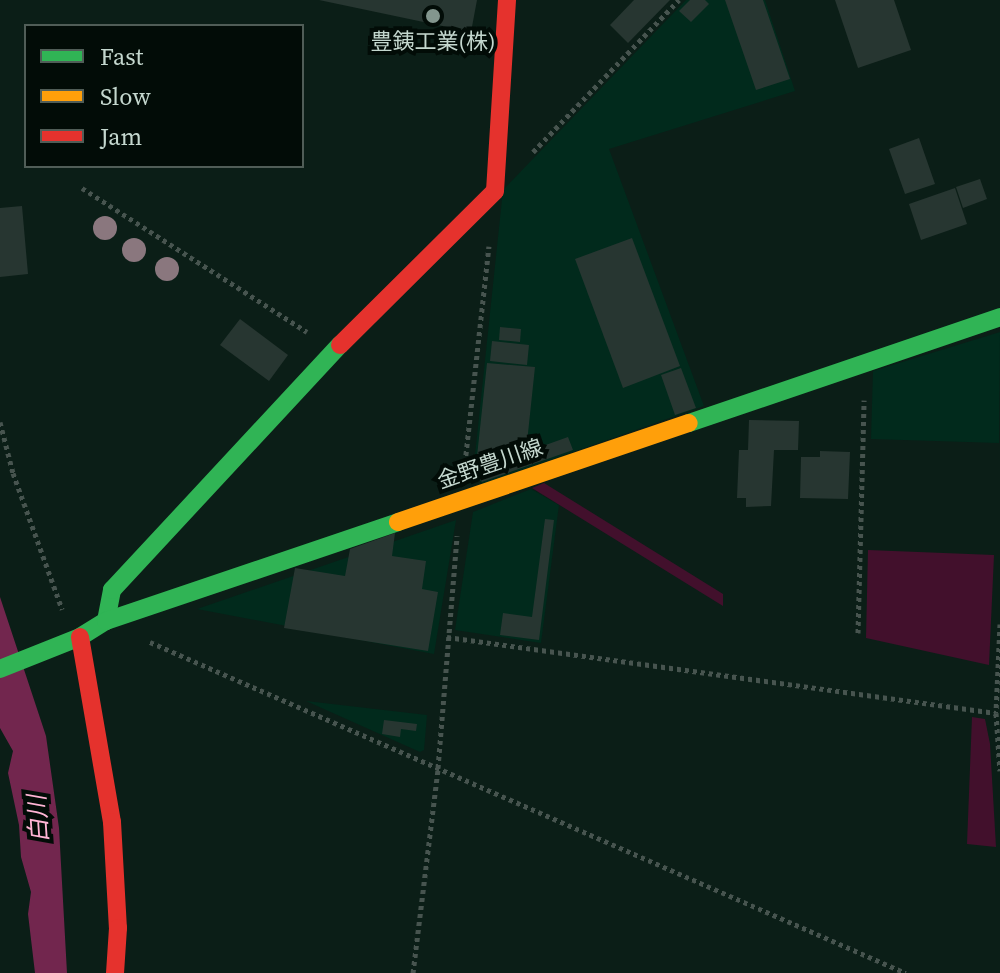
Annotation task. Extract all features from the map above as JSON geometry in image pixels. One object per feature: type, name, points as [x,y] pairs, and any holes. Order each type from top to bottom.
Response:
[{"type":"street","points":[[106,621],[112,590],[335,350],[495,191],[507,0]]},
{"type":"street","name":"金野豊川線","points":[[0,669],[53,644],[80,637],[106,621],[1000,317]]},
{"type":"street","points":[[80,637],[112,822],[118,928],[115,973]]},
{"type":"path","points":[[528,158],[679,0]]},
{"type":"path","points":[[82,188],[335,350]]},
{"type":"path","points":[[858,633],[865,363]]},
{"type":"path","points":[[0,422],[13,473],[63,612],[80,637]]},
{"type":"path","points":[[106,621],[906,973]]},
{"type":"path","points":[[1000,624],[996,713],[1000,771]]},
{"type":"path","points":[[447,637],[996,713]]},
{"type":"path","points":[[413,973],[438,768]]},
{"type":"shaded area","points":[[686,0],[765,0],[795,91],[609,149],[704,406],[482,484],[473,474],[503,190]]},
{"type":"shaded area","points":[[1000,332],[999,443],[871,439],[873,371]]},
{"type":"shaded area","points":[[544,483],[723,594],[723,606],[532,488]]},
{"type":"shaded area","points":[[531,489],[559,505],[541,643],[455,630],[473,512]]},
{"type":"shaded area","points":[[456,520],[434,654],[197,609]]},
{"type":"shaded area","points":[[868,550],[994,555],[989,665],[866,638]]},
{"type":"shaded area","points":[[306,701],[427,715],[424,750],[420,752]]},
{"type":"shaded area","points":[[972,717],[985,719],[990,744],[996,847],[967,844]]},
{"type":"water","name":"白川","points":[[0,597],[46,736],[59,828],[67,973],[35,973],[28,914],[31,892],[21,857],[19,825],[8,773],[13,751],[0,728]]},
{"type":"building","name":"豊銕工業(株)","points":[[319,0],[477,0],[471,32]]},
{"type":"building","points":[[634,0],[670,0],[628,43],[610,25]]},
{"type":"building","points":[[690,0],[705,0],[709,4],[691,22],[679,11]]},
{"type":"building","points":[[725,0],[763,0],[790,79],[756,90]]},
{"type":"building","points":[[835,0],[894,0],[911,50],[858,68]]},
{"type":"building","points":[[919,138],[935,184],[905,194],[889,149]]},
{"type":"building","points":[[980,179],[987,199],[963,208],[956,187]]},
{"type":"building","points":[[955,188],[967,224],[921,240],[909,204]]},
{"type":"building","points":[[22,206],[28,274],[0,277],[0,208]]},
{"type":"building","points":[[632,238],[680,366],[623,388],[575,259]]},
{"type":"building","points":[[240,319],[288,355],[269,381],[220,345]]},
{"type":"building","points":[[500,327],[521,329],[520,342],[499,340]]},
{"type":"building","points":[[492,341],[529,345],[527,365],[490,361]]},
{"type":"building","points":[[487,363],[535,367],[526,452],[568,437],[573,450],[482,482],[475,475]]},
{"type":"building","points":[[681,368],[696,408],[675,415],[661,375]]},
{"type":"building","points":[[749,420],[799,421],[798,450],[774,450],[771,506],[746,507],[746,498],[737,498],[739,450],[748,450]]},
{"type":"building","points":[[820,451],[850,452],[848,499],[800,498],[801,457],[820,457]]},
{"type":"building","points":[[545,519],[554,520],[539,640],[500,635],[503,613],[532,617]]},
{"type":"building","points":[[395,533],[392,556],[426,561],[422,589],[438,592],[428,651],[284,628],[295,568],[345,576],[350,549]]},
{"type":"building","points":[[384,720],[417,724],[416,731],[401,729],[400,737],[382,734]]},
{"type":"traffic: fast","points":[[689,423],[1000,317]]},
{"type":"traffic: fast","points":[[106,621],[112,590],[340,345]]},
{"type":"traffic: fast","points":[[0,669],[80,637],[106,621],[398,522]]},
{"type":"traffic: slow","points":[[398,522],[689,423]]},
{"type":"traffic: jam","points":[[340,345],[495,191],[507,0]]},
{"type":"traffic: jam","points":[[80,637],[112,822],[118,928],[115,973]]},
{"type":"place","name":"豊銕工業(株)","points":[[433,16]]}]
